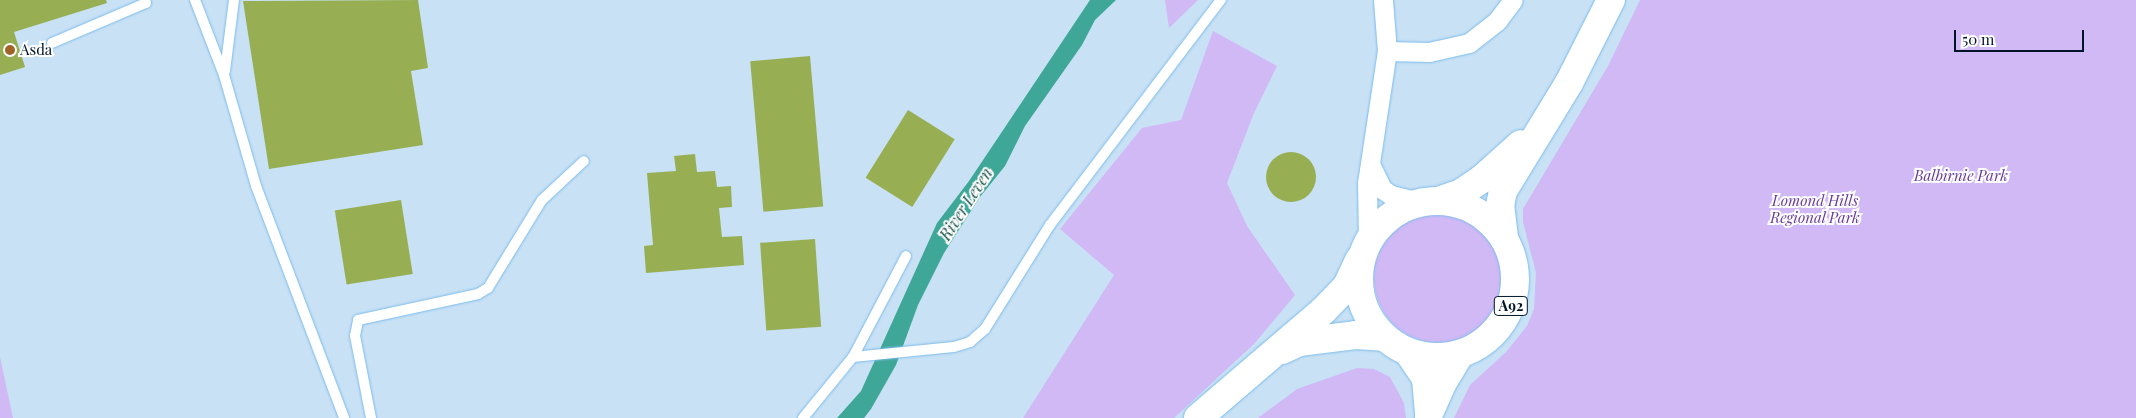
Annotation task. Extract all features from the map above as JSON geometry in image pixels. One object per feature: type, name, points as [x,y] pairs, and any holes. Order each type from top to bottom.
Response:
[{"type":"highway","name":"A92","points":[[1366,247],[1358,275],[1360,298],[1369,319],[1383,337],[1407,352],[1434,358],[1461,354],[1488,338],[1500,327],[1511,306],[1516,282],[1513,259],[1504,237],[1500,206],[1504,191],[1569,83],[1611,0]]},
{"type":"highway","name":"A92","points":[[1198,418],[1347,286],[1366,247],[1386,219],[1431,201],[1461,194],[1482,179],[1545,121]]},
{"type":"highway","name":"A92","points":[[1431,201],[1477,211],[1504,237]]},
{"type":"highway","name":"A92","points":[[1271,354],[1299,342],[1356,335],[1383,337]]},
{"type":"main road","points":[[1407,352],[1425,380],[1428,418]]},
{"type":"main road","points":[[1428,418],[1443,384],[1461,354]]},
{"type":"street","points":[[1366,247],[1370,162],[1387,50],[1383,0]]},
{"type":"street","points":[[1387,50],[1429,52],[1469,42],[1497,21],[1512,0]]},
{"type":"street","points":[[1370,162],[1382,190],[1391,195],[1431,201]]},
{"type":"lane","points":[[52,43],[146,3],[145,0]]},
{"type":"lane","points":[[195,0],[224,75],[256,186],[344,418]]},
{"type":"lane","points":[[224,75],[234,0]]},
{"type":"lane","points":[[853,357],[954,348],[970,342],[985,328],[1050,225],[1221,0]]},
{"type":"lane","points":[[371,418],[355,336],[358,320],[478,294],[488,288],[542,200],[558,182],[584,161]]},
{"type":"lane","points":[[803,418],[853,357],[906,256]]},
{"type":"green space","points":[[1165,0],[1198,0],[1169,28]]},
{"type":"green space","name":"Lomond Hills Regional Park","points":[[1640,0],[2136,0],[2136,418],[1454,418],[1470,385],[1506,352],[1527,326],[1534,309],[1536,273],[1523,222],[1523,209],[1608,66]]},
{"type":"green space","points":[[1213,31],[1277,66],[1254,113],[1227,183],[1247,226],[1295,295],[1254,344],[1174,418],[1023,418],[1114,275],[1060,229],[1142,128],[1181,120]]},
{"type":"green space","points":[[1439,213],[1464,218],[1485,232],[1499,253],[1504,278],[1499,303],[1485,324],[1464,338],[1439,343],[1414,338],[1393,324],[1379,303],[1374,278],[1379,253],[1393,232],[1414,218]]},
{"type":"green space","points":[[0,357],[13,418],[0,418]]},
{"type":"green space","points":[[1357,368],[1374,369],[1390,377],[1404,403],[1406,418],[1258,418],[1297,389]]},
{"type":"water","name":"River Leven","points":[[1090,0],[1116,0],[1095,20],[1082,45],[1025,126],[1005,166],[980,197],[944,253],[918,305],[896,365],[871,409],[864,418],[837,418],[861,391],[937,223],[969,181]]},
{"type":"building","name":"Asda","points":[[0,0],[106,0],[107,3],[14,32],[25,67],[0,75]]},
{"type":"building","points":[[418,0],[428,68],[411,71],[423,145],[269,169],[243,1]]},
{"type":"building","points":[[810,56],[823,206],[763,212],[750,61]]},
{"type":"building","points":[[908,110],[955,139],[912,207],[866,178]]},
{"type":"building","points":[[1286,152],[1296,152],[1309,159],[1316,172],[1316,182],[1309,195],[1296,202],[1286,202],[1277,198],[1270,191],[1266,182],[1266,172],[1270,163],[1277,156]]},
{"type":"building","points":[[695,154],[697,172],[715,171],[717,187],[731,186],[732,207],[719,208],[722,237],[742,236],[744,265],[646,273],[644,246],[653,245],[647,173],[676,171],[674,156]]},
{"type":"building","points":[[401,200],[413,274],[347,285],[335,210]]},
{"type":"building","points":[[815,239],[821,327],[766,331],[760,243]]},
{"type":"place","name":"Asda","points":[[10,50]]},
{"type":"park label","name":"Balbirnie Park","points":[[1961,176]]}]
